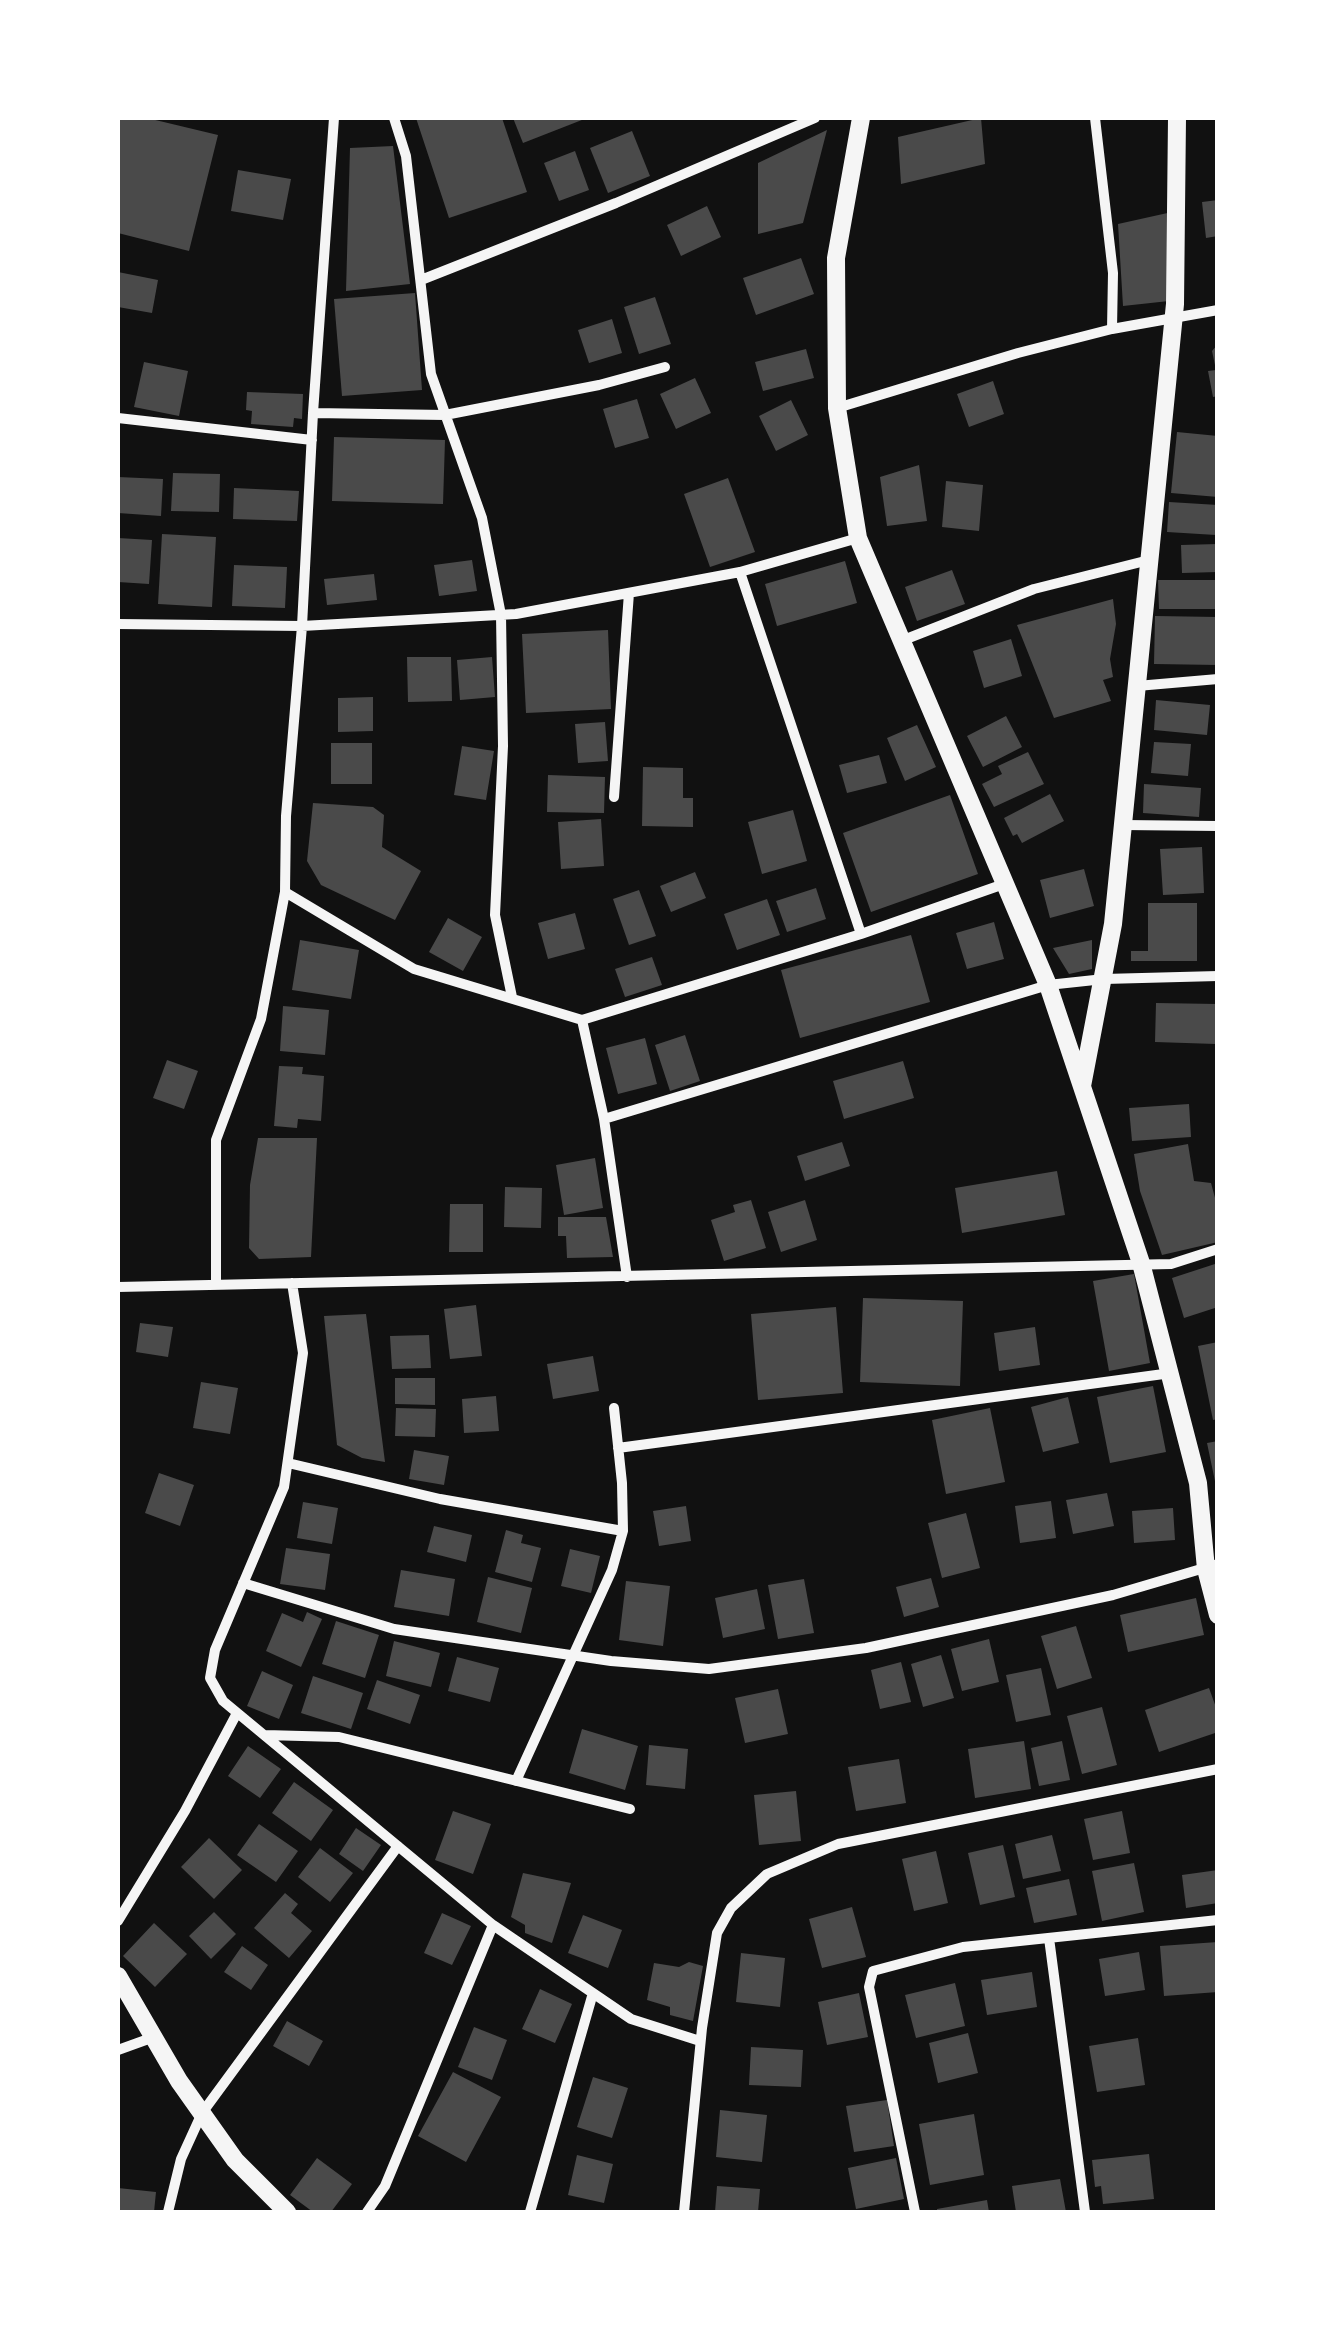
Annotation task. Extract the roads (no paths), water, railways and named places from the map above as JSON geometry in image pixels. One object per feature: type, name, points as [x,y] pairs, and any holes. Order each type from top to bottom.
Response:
[{"type":"street","points":[[216,1285],[216,1140],[260,1019],[286,892],[286,816],[334,118]]},
{"type":"street","points":[[394,118],[406,156],[430,374],[482,518],[501,616],[504,746],[495,916],[512,997]]},
{"type":"street","points":[[421,280],[815,118]]},
{"type":"street","points":[[861,118],[836,258],[836,408],[858,538],[1048,986],[1140,1263],[1198,1482],[1218,1615]]},
{"type":"street","points":[[1095,118],[1113,273],[1112,329]]},
{"type":"street","points":[[1082,1090],[1113,924],[1174,319],[1178,118]]},
{"type":"street","points":[[836,408],[1018,353],[1112,329],[1218,310]]},
{"type":"street","points":[[313,413],[445,415],[599,385],[665,367]]},
{"type":"street","points":[[118,418],[312,440]]},
{"type":"street","points":[[118,624],[302,626],[501,616],[740,572],[858,538]]},
{"type":"street","points":[[900,642],[1034,588],[1149,560]]},
{"type":"street","points":[[740,572],[861,934]]},
{"type":"street","points":[[614,798],[630,593]]},
{"type":"street","points":[[1137,686],[1218,679]]},
{"type":"street","points":[[1122,825],[1218,826]]},
{"type":"street","points":[[286,892],[414,969],[582,1020],[861,934],[1004,884]]},
{"type":"street","points":[[604,1120],[1048,986],[1104,979],[1218,976]]},
{"type":"street","points":[[582,1020],[604,1120],[626,1277]]},
{"type":"street","points":[[118,1287],[1170,1264],[1218,1249]]},
{"type":"street","points":[[292,1283],[303,1353],[284,1488],[216,1650],[210,1678],[224,1701],[493,1925],[631,2020],[700,2042]]},
{"type":"street","points":[[618,1448],[1170,1374]]},
{"type":"street","points":[[516,1780],[612,1570],[623,1531],[614,1408]]},
{"type":"street","points":[[288,1464],[440,1499],[623,1531]]},
{"type":"street","points":[[243,1584],[394,1629],[575,1656],[709,1669],[846,1650],[1113,1595],[1212,1567]]},
{"type":"street","points":[[118,1921],[186,1811],[237,1712]]},
{"type":"street","points":[[265,1735],[338,1737],[630,1809]]},
{"type":"street","points":[[684,2212],[700,2042],[717,1933],[731,1908],[767,1874],[838,1844],[1218,1769]]},
{"type":"street","points":[[168,2212],[180,2159],[202,2113],[398,1846]]},
{"type":"street","points":[[915,2212],[870,1987],[873,1972],[963,1946],[1218,1920]]},
{"type":"street","points":[[367,2212],[385,2186],[493,1925]]},
{"type":"street","points":[[1049,1938],[1085,2212]]},
{"type":"street","points":[[118,1976],[202,2113],[236,2160],[287,2212]]},
{"type":"street","points":[[530,2212],[593,1994]]},
{"type":"street","points":[[118,2050],[154,2038]]}]
